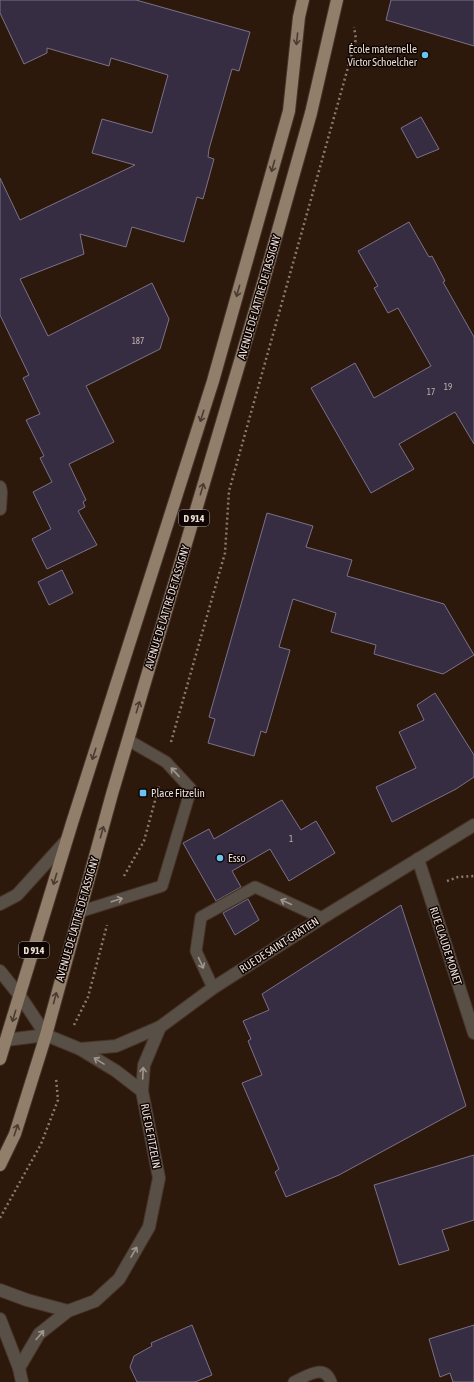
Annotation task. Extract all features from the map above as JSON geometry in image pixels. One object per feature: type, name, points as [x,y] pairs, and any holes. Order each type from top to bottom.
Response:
[{"type":"main road","name":"AVENUE DE LATTRE DE TASSIGNY","points":[[0,1059],[66,841],[213,381],[289,111],[299,17],[303,0]]},
{"type":"main road","name":"AVENUE DE LATTRE DE TASSIGNY","points":[[0,1165],[15,1134],[46,1036],[79,912],[128,740],[266,272],[311,113],[337,0]]},
{"type":"street","points":[[0,487],[0,509]]},
{"type":"street","name":"RUE DE SAINT-GRATIEN","points":[[80,1049],[116,1046],[160,1026],[213,988],[322,918],[474,825]]},
{"type":"street","points":[[0,904],[17,895],[66,841]]},
{"type":"street","name":"RUE CLAUDE MONET","points":[[418,859],[474,1033]]},
{"type":"street","points":[[0,971],[20,996],[46,1036]]},
{"type":"street","name":"RUE DE FITZELIN","points":[[19,1368],[39,1334],[68,1311],[95,1301],[119,1279],[149,1227],[160,1178],[142,1091],[144,1065],[160,1026]]},
{"type":"street","name":"RUE DE FITZELIN","points":[[6,1040],[46,1036],[65,1043],[80,1049],[116,1071],[142,1091]]},
{"type":"street","points":[[0,1290],[27,1300],[68,1311]]},
{"type":"street","points":[[0,1319],[19,1368],[22,1382]]},
{"type":"lane","points":[[79,912],[162,886],[191,789],[166,762],[128,740]]},
{"type":"lane","points":[[213,988],[196,951],[201,917],[255,887],[322,918]]},
{"type":"lane","points":[[294,1382],[320,1371],[324,1372],[330,1377],[332,1382]]},
{"type":"path","points":[[0,1218],[41,1144],[58,1100],[56,1080],[65,1043],[88,998],[113,902],[122,880],[144,841],[225,553],[229,491],[356,40],[352,20]]},
{"type":"path","points":[[428,887],[458,877],[474,876]]},
{"type":"building","points":[[0,0],[136,0],[250,32],[239,71],[232,69],[209,149],[208,157],[214,159],[203,199],[197,197],[184,242],[132,227],[126,247],[80,234],[84,254],[20,279],[48,336],[152,283],[169,319],[160,349],[86,386],[114,442],[69,464],[86,500],[83,502],[85,507],[78,511],[97,545],[47,569],[32,539],[51,529],[33,492],[52,482],[40,458],[44,456],[26,420],[40,414],[23,378],[29,375],[0,315],[0,178],[20,220],[135,165],[92,153],[102,119],[152,133],[168,75],[111,58],[109,66],[47,48],[47,53],[24,64],[0,13]]},
{"type":"building","points":[[391,0],[474,0],[474,46],[386,20]]},
{"type":"building","points":[[421,117],[439,149],[417,158],[401,128]]},
{"type":"building","points":[[409,222],[429,257],[432,256],[445,281],[443,282],[474,337],[474,444],[455,412],[399,444],[414,469],[371,493],[311,388],[355,363],[374,398],[431,366],[398,308],[388,313],[374,288],[378,286],[358,251]]},
{"type":"building","points":[[267,513],[313,526],[306,547],[352,560],[347,576],[444,604],[474,655],[443,674],[374,654],[376,645],[331,632],[336,613],[293,599],[279,647],[290,650],[266,733],[261,731],[254,756],[208,743],[215,719],[209,717]]},
{"type":"building","points":[[62,570],[73,593],[49,605],[38,582]]},
{"type":"building","points":[[435,693],[474,755],[474,777],[456,789],[392,822],[376,787],[416,768],[399,732],[424,720],[417,705]]},
{"type":"building","points":[[282,800],[301,830],[316,821],[335,853],[289,881],[270,849],[232,871],[241,887],[216,901],[183,843],[209,829],[214,839]]},
{"type":"building","points":[[248,899],[259,920],[235,935],[223,913]]},
{"type":"building","points":[[401,905],[466,1106],[339,1175],[286,1197],[275,1172],[279,1169],[242,1083],[262,1075],[248,1041],[251,1039],[243,1021],[269,1010],[262,994]]},
{"type":"building","points":[[474,1155],[474,1220],[442,1230],[449,1250],[399,1265],[374,1185]]},
{"type":"building","points":[[192,1325],[212,1375],[195,1382],[137,1382],[130,1367],[134,1356],[152,1346],[151,1343]]},
{"type":"building","points":[[474,1325],[474,1382],[453,1382],[450,1373],[440,1377],[429,1339]]},
{"type":"place","name":"École maternelle Victor Schoelcher","points":[[425,55]]},
{"type":"place","name":"Place Fitzelin","points":[[143,793]]},
{"type":"place","name":"Esso","points":[[220,858]]}]
